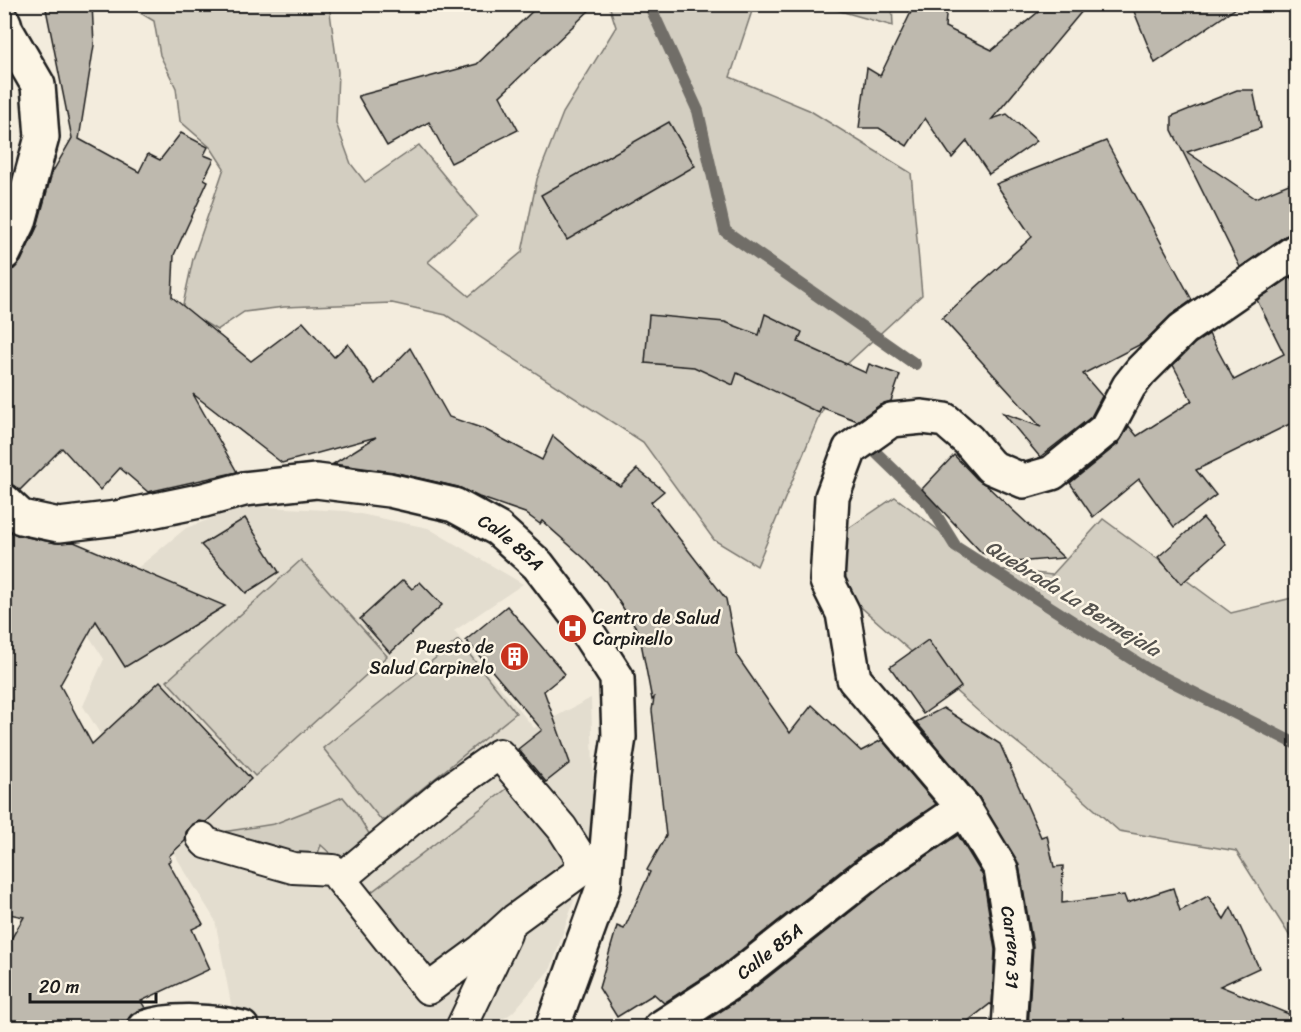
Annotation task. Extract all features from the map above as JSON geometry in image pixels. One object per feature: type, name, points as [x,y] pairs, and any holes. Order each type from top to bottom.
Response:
[{"type":"street","points":[[4,253],[19,222],[42,137],[38,85],[6,19]]},
{"type":"street","points":[[963,808],[854,679],[843,613],[827,580],[832,497],[850,449],[891,420],[922,417],[945,420],[968,440],[991,467],[1024,481],[1052,473],[1106,429],[1129,386],[1184,329],[1296,251]]},
{"type":"street","name":"Calle 85A","points":[[4,501],[21,517],[59,525],[117,518],[204,500],[244,489],[316,481],[337,483],[389,490],[454,505],[498,530],[538,565],[577,616],[617,678],[619,737],[611,795],[604,885],[552,1028]]},
{"type":"street","points":[[202,838],[206,843],[293,868],[333,870],[340,879],[428,989],[481,950],[515,919],[578,873],[581,858],[562,828],[499,754],[445,792],[340,879]]},
{"type":"street","name":"Carrera 31","points":[[963,808],[1001,869],[1014,949],[1009,1028]]},
{"type":"street","name":"Calle 85A","points":[[660,1028],[731,982],[873,870],[963,808]]},
{"type":"street","points":[[460,1028],[515,919]]},
{"type":"street","points":[[144,1028],[155,1024],[184,1022],[225,1023],[242,1028]]},
{"type":"shaded area","points":[[127,5],[329,5],[338,72],[336,123],[351,164],[365,182],[419,145],[477,216],[428,262],[469,296],[522,252],[537,179],[563,113],[616,27],[609,5],[754,5],[730,77],[809,110],[911,173],[922,295],[847,364],[817,421],[757,566],[714,540],[643,442],[446,315],[392,303],[284,307],[244,312],[217,330],[182,309],[193,259],[224,168],[211,148],[180,121],[176,88],[160,55],[154,21]]},
{"type":"shaded area","points":[[819,5],[892,5],[893,26]]},
{"type":"shaded area","points":[[895,497],[988,568],[1052,575],[1103,519],[1231,613],[1296,597],[1296,946],[1236,851],[1119,831],[1034,756],[978,711],[853,600],[834,538]]},
{"type":"shaded area","points":[[246,506],[346,511],[428,528],[523,584],[454,631],[534,728],[591,698],[595,839],[551,968],[513,1012],[492,1027],[306,1027],[233,1014],[215,920],[83,706],[104,659],[77,618],[186,528]]},
{"type":"shaded area","points":[[301,560],[387,656],[255,776],[167,681]]},
{"type":"shaded area","points":[[458,640],[516,713],[382,821],[323,748]]},
{"type":"shaded area","points":[[513,784],[577,866],[429,980],[365,897]]},
{"type":"shaded area","points":[[343,797],[357,814],[376,845],[346,868],[321,845],[317,856],[296,865],[209,834],[274,824]]},
{"type":"building","points":[[45,4],[92,4],[94,45],[79,139],[139,172],[148,154],[160,160],[181,133],[208,147],[204,155],[214,159],[204,179],[208,181],[174,255],[172,297],[251,361],[303,322],[334,357],[348,344],[375,384],[410,348],[449,417],[484,429],[542,460],[553,436],[589,466],[620,486],[637,469],[664,491],[651,502],[726,599],[737,656],[790,733],[812,705],[861,751],[882,740],[936,804],[861,855],[720,967],[664,1003],[654,994],[617,1017],[599,988],[617,926],[624,929],[650,872],[647,870],[666,836],[652,710],[654,698],[652,700],[639,632],[606,582],[585,559],[542,521],[540,524],[525,513],[458,487],[393,472],[333,464],[376,437],[282,463],[193,394],[237,472],[148,492],[120,468],[100,490],[62,448],[20,490],[9,483],[4,483],[4,272],[14,269],[21,261],[37,227],[52,173],[72,138]]},
{"type":"building","points":[[540,4],[596,4],[500,96],[518,130],[451,163],[429,122],[387,146],[358,96],[477,64]]},
{"type":"building","points":[[915,4],[947,4],[945,27],[992,50],[1048,4],[1088,4],[992,119],[1007,114],[1037,141],[989,174],[967,141],[952,158],[925,118],[907,146],[879,128],[859,128],[867,68],[880,76]]},
{"type":"building","points":[[1131,4],[1242,4],[1155,63]]},
{"type":"building","points":[[1237,90],[1253,90],[1261,128],[1187,152],[1255,198],[1296,181],[1296,233],[1285,236],[1240,267],[1172,130],[1172,116]]},
{"type":"building","points":[[669,122],[695,166],[567,240],[541,195]]},
{"type":"building","points":[[1106,141],[1192,300],[1170,316],[1143,343],[1083,374],[1102,396],[1091,417],[1040,457],[1003,413],[1041,427],[942,318],[1032,237],[996,184]]},
{"type":"building","points":[[1291,277],[1296,286],[1296,421],[1196,470],[1216,495],[1174,527],[1139,479],[1093,517],[1070,483],[1118,444],[1129,426],[1137,436],[1192,401],[1173,365],[1195,343],[1209,334],[1234,380],[1284,354],[1257,300]]},
{"type":"building","points":[[765,314],[802,332],[798,342],[866,373],[869,364],[900,375],[891,401],[880,405],[857,421],[821,407],[819,413],[737,373],[733,385],[694,367],[645,363],[649,315],[725,322],[759,335]]},
{"type":"building","points":[[954,455],[1064,558],[1016,562],[982,553],[922,489]]},
{"type":"building","points":[[245,518],[279,572],[246,593],[201,545]]},
{"type":"building","points":[[1203,518],[1226,544],[1181,584],[1158,557]]},
{"type":"building","points":[[4,527],[17,535],[56,543],[74,542],[225,606],[125,667],[96,621],[60,685],[92,744],[160,681],[251,779],[206,822],[199,821],[191,825],[186,832],[185,841],[169,856],[171,860],[168,862],[203,924],[192,929],[210,969],[141,1001],[145,1008],[131,1015],[128,1020],[104,1028],[4,1028],[4,951],[24,917],[4,913]]},
{"type":"building","points":[[403,580],[412,589],[420,582],[442,605],[390,653],[360,619]]},
{"type":"building","name":"Puesto de Salud Carpinelo","points":[[507,606],[565,674],[544,691],[570,763],[546,782],[518,749],[542,730],[466,640]]},
{"type":"building","points":[[928,640],[961,687],[923,714],[890,667]]},
{"type":"building","points":[[943,708],[1000,744],[1041,837],[1047,835],[1054,867],[1063,866],[1062,903],[1124,895],[1127,903],[1173,888],[1180,911],[1208,896],[1224,919],[1231,907],[1259,968],[1220,986],[1296,1017],[1296,1028],[1028,1028],[1033,946],[1019,866],[978,796],[916,722]]},
{"type":"building","points":[[958,835],[983,876],[995,950],[992,1005],[990,1004],[959,1028],[695,1028],[743,997],[884,885]]},
{"type":"waterway","name":"Quebrada La Bermejala","points":[[649,4],[698,111],[725,231],[915,364]]},
{"type":"waterway","name":"Quebrada La Bermejala","points":[[864,441],[930,505],[956,547],[1149,670],[1296,744]]},
{"type":"place","name":"Centro de Salud Carpinello","points":[[572,628]]},
{"type":"place","name":"Puesto de Salud Carpinelo","points":[[515,657]]}]
